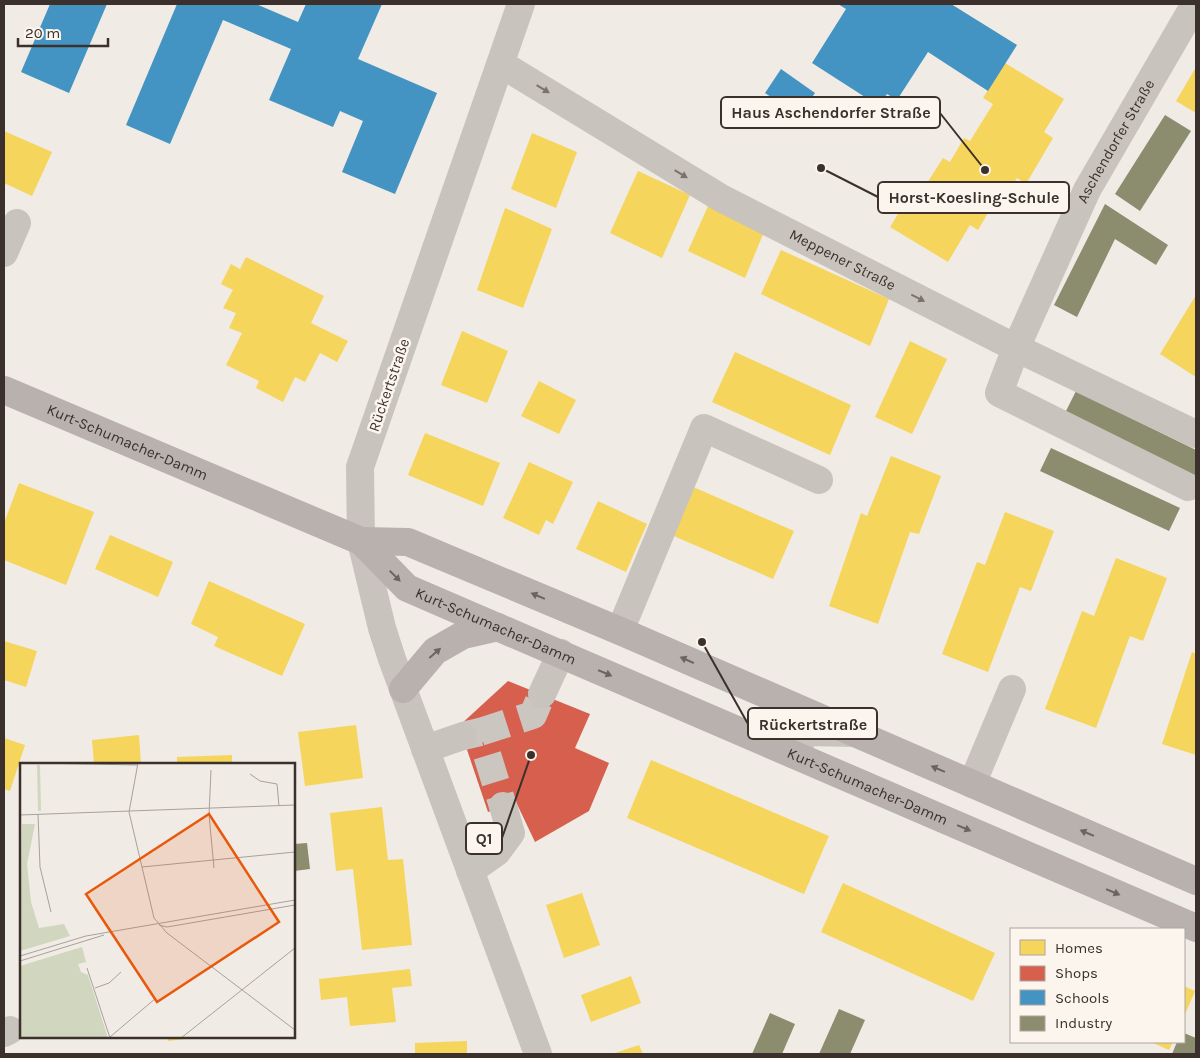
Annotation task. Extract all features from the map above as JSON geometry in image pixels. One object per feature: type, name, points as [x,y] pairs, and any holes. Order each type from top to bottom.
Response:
[{"type":"main road","name":"Kurt-Schumacher-Damm","points":[[4,390],[361,542],[407,588],[1196,928]]},
{"type":"main road","name":"Kurt-Schumacher-Damm","points":[[361,542],[408,542],[620,631],[1196,881]]},
{"type":"main road","points":[[403,689],[435,651],[463,635],[498,627]]},
{"type":"street","name":"Rückertstraße","points":[[521,4],[360,467],[361,542],[382,628],[403,689],[538,1054]]},
{"type":"street","name":"Aschendorfer Straße","points":[[1188,487],[998,394],[1016,348],[1087,190],[1195,4]]},
{"type":"street","name":"Meppener Straße","points":[[501,64],[721,198],[1016,348],[1196,434]]},
{"type":"street","points":[[4,253],[17,223]]},
{"type":"street","points":[[620,631],[704,428],[820,480]]},
{"type":"street","points":[[542,694],[561,653]]},
{"type":"street","points":[[972,784],[1012,689]]},
{"type":"street","points":[[792,754],[808,732],[856,733]]},
{"type":"street","points":[[425,748],[463,736]]},
{"type":"street","points":[[470,870],[497,852],[511,833],[504,806]]},
{"type":"building: Homes","points":[[1005,63],[1064,99],[1044,132],[1053,138],[1026,184],[1017,178],[1004,200],[998,196],[978,230],[970,225],[948,262],[890,227],[917,183],[924,188],[943,158],[950,162],[964,138],[970,141],[993,104],[983,98]]},
{"type":"building: Homes","points":[[1196,67],[1196,113],[1176,101]]},
{"type":"building: Homes","points":[[4,131],[52,152],[32,196],[4,183]]},
{"type":"building: Homes","points":[[532,133],[577,152],[556,208],[511,189]]},
{"type":"building: Homes","points":[[638,171],[690,195],[662,258],[610,233]]},
{"type":"building: Homes","points":[[708,206],[764,232],[745,278],[688,251]]},
{"type":"building: Homes","points":[[505,208],[552,229],[523,308],[477,290]]},
{"type":"building: Homes","points":[[781,250],[889,299],[870,346],[761,294]]},
{"type":"building: Homes","points":[[246,257],[324,296],[311,323],[348,341],[337,362],[320,353],[305,382],[295,377],[283,402],[256,388],[259,381],[226,365],[242,333],[229,328],[236,313],[223,308],[233,290],[221,284],[231,264],[240,269]]},
{"type":"building: Homes","points":[[1196,295],[1196,377],[1160,354]]},
{"type":"building: Homes","points":[[462,331],[508,351],[487,403],[441,385]]},
{"type":"building: Homes","points":[[910,341],[947,359],[912,434],[875,417]]},
{"type":"building: Homes","points":[[735,352],[851,405],[830,455],[712,402]]},
{"type":"building: Homes","points":[[539,381],[576,400],[559,434],[521,416]]},
{"type":"building: Homes","points":[[425,433],[500,463],[483,506],[408,475]]},
{"type":"building: Homes","points":[[891,456],[941,476],[919,534],[910,532],[878,624],[829,606],[861,513],[867,516]]},
{"type":"building: Homes","points":[[529,462],[573,482],[553,524],[546,520],[539,535],[503,518]]},
{"type":"building: Homes","points":[[19,483],[94,512],[66,585],[4,560],[4,523]]},
{"type":"building: Homes","points":[[691,486],[794,531],[773,579],[669,534]]},
{"type":"building: Homes","points":[[598,501],[647,524],[626,572],[576,549]]},
{"type":"building: Homes","points":[[1005,512],[1054,531],[1031,591],[1020,587],[988,672],[942,654],[977,562],[985,565]]},
{"type":"building: Homes","points":[[110,535],[173,562],[158,597],[95,569]]},
{"type":"building: Homes","points":[[1116,558],[1167,578],[1143,641],[1130,636],[1096,728],[1045,709],[1082,611],[1094,616]]},
{"type":"building: Homes","points":[[209,581],[305,624],[282,676],[214,646],[218,637],[191,624]]},
{"type":"building: Homes","points":[[4,641],[37,651],[26,687],[4,680]]},
{"type":"building: Homes","points":[[1192,652],[1196,654],[1196,755],[1162,744]]},
{"type":"building: Homes","points":[[356,725],[363,778],[305,786],[298,732]]},
{"type":"building: Homes","points":[[139,735],[141,763],[94,763],[92,740]]},
{"type":"building: Homes","points":[[4,738],[25,745],[10,791],[4,789]]},
{"type":"building: Homes","points":[[232,755],[232,763],[177,763],[177,757]]},
{"type":"building: Homes","points":[[651,760],[829,836],[804,894],[627,818]]},
{"type":"building: Homes","points":[[382,807],[388,860],[403,859],[412,945],[362,950],[353,869],[336,871],[330,813]]},
{"type":"building: Homes","points":[[843,883],[995,953],[973,1001],[821,932]]},
{"type":"building: Homes","points":[[582,893],[600,945],[564,958],[546,905]]},
{"type":"building: Homes","points":[[410,969],[412,986],[392,988],[396,1022],[350,1026],[347,997],[321,1000],[319,979]]},
{"type":"building: Homes","points":[[631,976],[641,1003],[591,1022],[581,995]]},
{"type":"building: Homes","points":[[1185,986],[1195,991],[1185,1015]]},
{"type":"building: Homes","points":[[168,1038],[194,1038],[168,1041]]},
{"type":"building: Homes","points":[[467,1041],[467,1054],[415,1054],[415,1043]]},
{"type":"building: Homes","points":[[1153,1043],[1172,1043],[1169,1050]]},
{"type":"building: Homes","points":[[639,1045],[643,1054],[612,1054]]},
{"type":"building: Shops","points":[[508,681],[590,714],[575,748],[609,763],[589,811],[535,842],[516,802],[488,812],[459,726]]},
{"type":"building: Schools","points":[[50,4],[107,4],[69,93],[21,72]]},
{"type":"building: Schools","points":[[177,4],[256,4],[298,22],[306,4],[382,4],[358,59],[437,93],[395,194],[342,172],[363,121],[340,111],[333,127],[269,100],[291,49],[223,20],[170,144],[126,125]]},
{"type":"building: Schools","points":[[838,4],[951,4],[1017,45],[988,91],[928,52],[897,100],[887,94],[879,106],[812,63],[846,9]]},
{"type":"building: Schools","points":[[781,69],[815,93],[799,116],[765,93]]},
{"type":"building: Industry","points":[[1165,115],[1191,131],[1140,211],[1115,194]]},
{"type":"building: Industry","points":[[1105,204],[1168,245],[1156,265],[1115,239],[1077,317],[1054,305]]},
{"type":"building: Industry","points":[[1076,391],[1196,450],[1196,477],[1065,413]]},
{"type":"building: Industry","points":[[1051,448],[1180,508],[1169,531],[1040,471]]},
{"type":"building: Industry","points":[[307,843],[310,869],[295,871],[295,844]]},
{"type":"building: Industry","points":[[839,1009],[865,1020],[850,1054],[819,1054]]},
{"type":"building: Industry","points":[[770,1013],[795,1024],[782,1054],[752,1054]]},
{"type":"building: Industry","points":[[1185,1033],[1196,1038],[1196,1054],[1172,1054],[1177,1043],[1185,1043]]},
{"type":"tunnel","points":[[480,732],[533,715],[542,694]]},
{"type":"tunnel","points":[[463,736],[480,732],[503,806]]},
{"type":"place","name":"Horst-Koesling-Schule","points":[[821,168]]},
{"type":"place","name":"Haus Aschendorfer Straße","points":[[985,170]]},
{"type":"place","name":"Rückertstraße","points":[[702,642]]},
{"type":"place","name":"Q1","points":[[531,755]]}]
